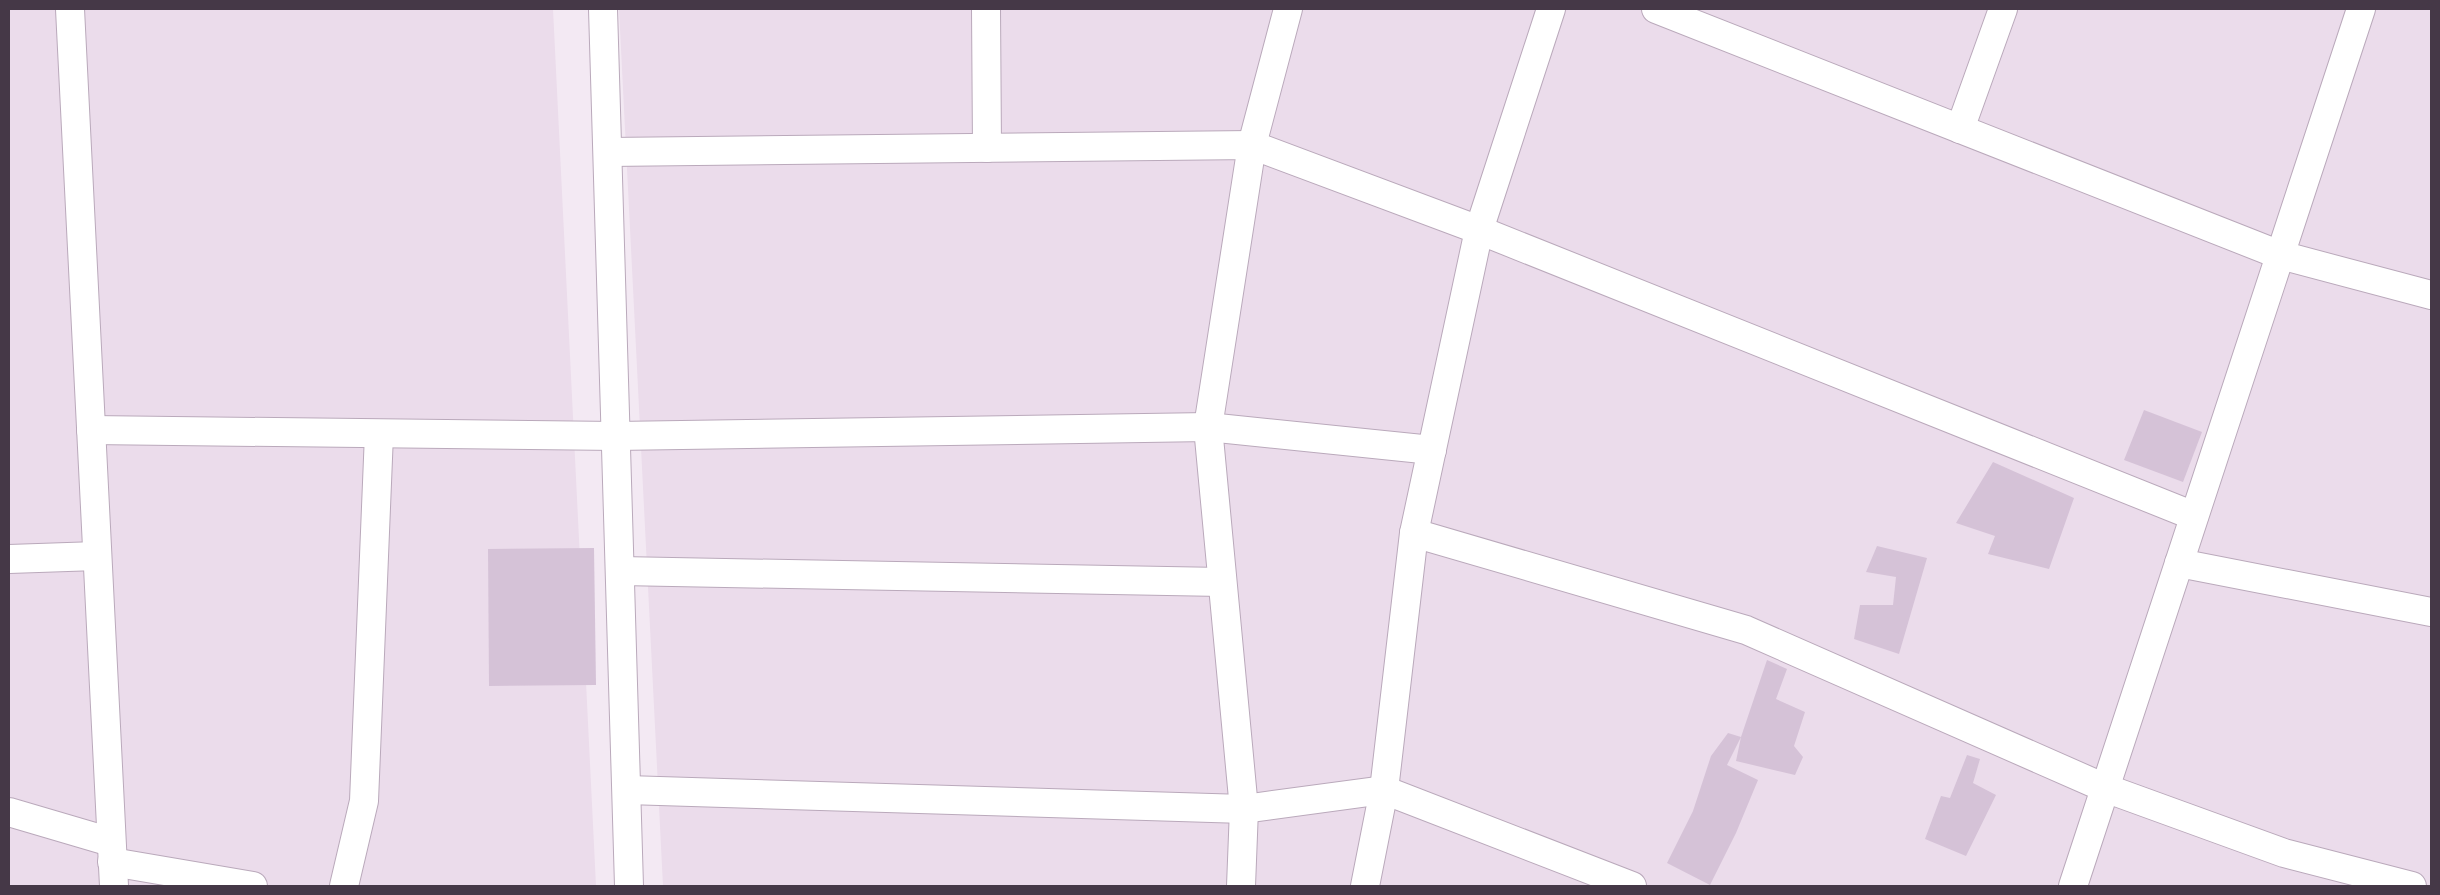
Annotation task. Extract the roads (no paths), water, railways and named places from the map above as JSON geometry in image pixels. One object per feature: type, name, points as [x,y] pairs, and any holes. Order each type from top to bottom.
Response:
[{"type":"street","points":[[70,9],[112,864]]},
{"type":"street","points":[[603,9],[629,886]]},
{"type":"street","points":[[986,9],[986,148]]},
{"type":"street","points":[[1241,886],[1244,809],[1208,427],[1252,145],[1288,9]]},
{"type":"street","points":[[1365,886],[1384,790],[1414,533],[1480,230],[1551,9]]},
{"type":"street","points":[[1656,9],[2280,255],[2431,295]]},
{"type":"street","points":[[1960,129],[2003,9]]},
{"type":"street","points":[[2072,886],[2361,9]]},
{"type":"street","points":[[608,152],[1252,145],[1480,230],[2194,516]]},
{"type":"street","points":[[91,430],[616,436],[1208,427],[1432,450]]},
{"type":"street","points":[[344,886],[364,801],[379,434]]},
{"type":"street","points":[[1414,533],[1746,630],[2105,788],[2284,853],[2412,886]]},
{"type":"street","points":[[9,559],[96,556]]},
{"type":"street","points":[[2179,563],[2431,612]]},
{"type":"street","points":[[620,571],[1222,582]]},
{"type":"street","points":[[627,790],[1244,809],[1384,790],[1632,886]]},
{"type":"street","points":[[9,812],[112,864],[253,886]]}]
